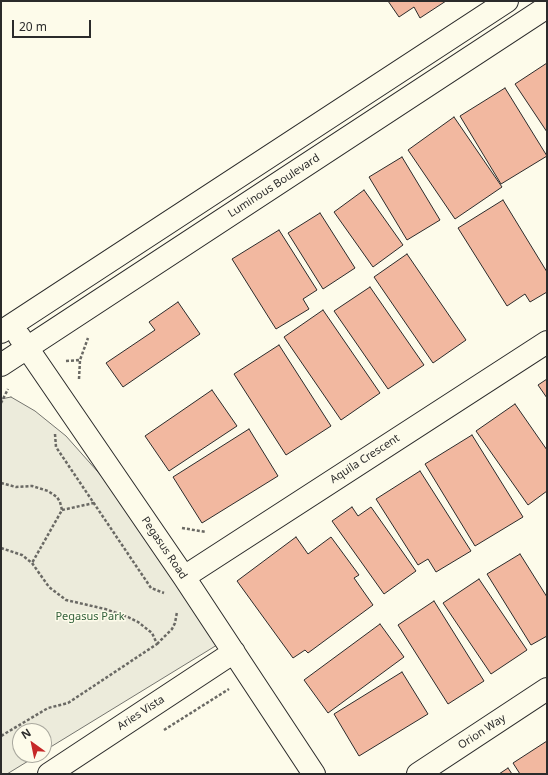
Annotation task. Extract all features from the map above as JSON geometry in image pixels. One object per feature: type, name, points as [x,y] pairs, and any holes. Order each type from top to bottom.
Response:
[{"type":"street","points":[[6,328],[507,1]]},
{"type":"street","name":"Luminous Boulevard","points":[[1,365],[547,7]]},
{"type":"street","points":[[401,70],[416,93]]},
{"type":"street","name":"Pegasus Road","points":[[6,328],[27,348],[184,577],[314,774]]},
{"type":"street","name":"Aquila Crescent","points":[[184,577],[547,342]]},
{"type":"street","name":"Aries Vista","points":[[49,774],[234,652]]},
{"type":"street","name":"Orion Way","points":[[418,774],[547,689]]},
{"type":"path","points":[[78,384],[80,360]]},
{"type":"path","points":[[1,403],[9,386]]},
{"type":"path","points":[[55,433],[56,447],[152,588],[165,594]]},
{"type":"path","points":[[1,483],[16,487],[32,486],[57,497],[60,502],[62,510],[32,563]]},
{"type":"path","points":[[62,510],[94,503]]},
{"type":"path","points":[[179,528],[211,533]]},
{"type":"path","points":[[1,548],[22,555],[32,563],[49,588],[66,600],[105,609],[128,617],[138,622],[152,633],[157,644]]},
{"type":"path","points":[[1,736],[48,708],[68,703],[157,644],[172,630],[175,624],[177,611]]},
{"type":"path","points":[[162,731],[250,676]]},
{"type":"green space","name":"Pegasus Park","points":[[11,397],[35,411],[66,436],[106,481],[217,645],[52,746],[52,723],[12,723],[12,763],[25,763],[7,774],[1,774],[1,399]]},
{"type":"building","points":[[388,1],[446,1],[420,18],[414,7],[399,17]]},
{"type":"building","points":[[547,63],[547,132],[515,84]]},
{"type":"building","points":[[505,88],[547,156],[501,184],[460,116]]},
{"type":"building","points":[[454,117],[502,187],[455,219],[408,150]]},
{"type":"building","points":[[402,157],[440,220],[407,240],[369,177]]},
{"type":"building","points":[[364,190],[403,245],[373,267],[334,212]]},
{"type":"building","points":[[503,200],[547,272],[547,292],[530,302],[525,294],[507,306],[458,228]]},
{"type":"building","points":[[320,213],[355,268],[323,289],[288,233]]},
{"type":"building","points":[[279,230],[317,290],[303,299],[309,309],[276,329],[232,259]]},
{"type":"building","points":[[407,254],[466,340],[433,363],[374,277]]},
{"type":"building","points":[[370,287],[424,365],[388,389],[334,311]]},
{"type":"building","points":[[178,302],[200,334],[123,387],[106,363],[155,330],[149,322]]},
{"type":"building","points":[[323,310],[380,393],[341,420],[284,337]]},
{"type":"building","points":[[279,345],[331,426],[286,455],[234,374]]},
{"type":"building","points":[[547,379],[547,398],[538,385]]},
{"type":"building","points":[[212,390],[237,426],[169,471],[145,436]]},
{"type":"building","points":[[515,404],[547,450],[547,491],[528,505],[476,431]]},
{"type":"building","points":[[249,429],[278,476],[202,523],[173,477]]},
{"type":"building","points":[[472,435],[523,517],[475,546],[425,464]]},
{"type":"building","points":[[420,471],[471,551],[436,572],[428,559],[418,565],[376,499]]},
{"type":"building","points":[[352,507],[358,516],[371,507],[416,571],[384,594],[332,521]]},
{"type":"building","points":[[296,537],[308,554],[331,537],[359,575],[354,578],[373,605],[308,653],[305,650],[293,658],[237,581]]},
{"type":"building","points":[[520,554],[547,597],[547,636],[531,645],[487,574]]},
{"type":"building","points":[[479,579],[527,650],[491,674],[443,603]]},
{"type":"building","points":[[434,601],[484,681],[448,704],[398,625]]},
{"type":"building","points":[[380,624],[404,657],[328,713],[304,680]]},
{"type":"building","points":[[402,672],[428,714],[359,756],[334,714]]},
{"type":"building","points":[[547,741],[547,774],[520,774],[513,763]]},
{"type":"building","points":[[508,768],[512,774],[499,774]]}]
